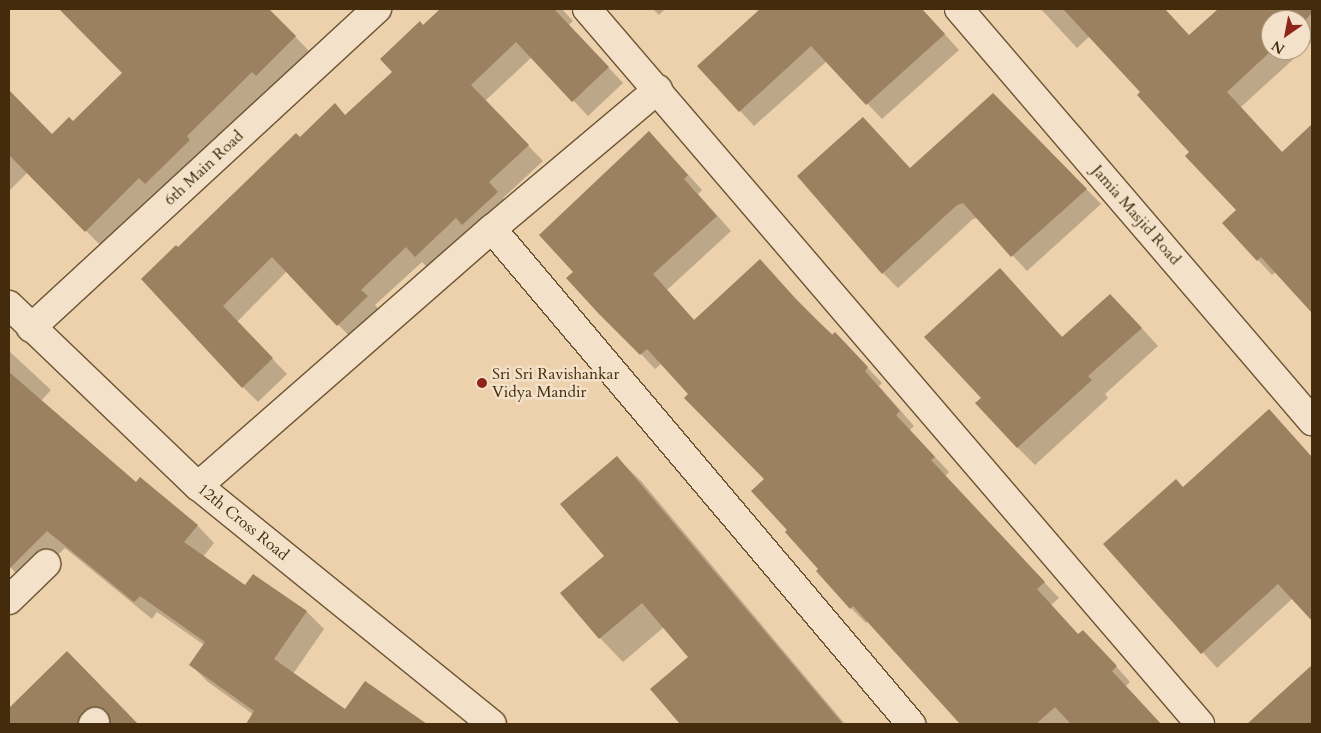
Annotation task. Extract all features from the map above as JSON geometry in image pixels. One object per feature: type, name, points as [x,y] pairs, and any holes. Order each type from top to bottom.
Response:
[{"type":"street","name":"6th Main Road","points":[[31,328],[377,9]]},
{"type":"street","points":[[587,9],[658,89],[1200,724]]},
{"type":"street","name":"Jamia Masjid Road","points":[[959,9],[1312,421]]},
{"type":"street","points":[[198,486],[492,229],[658,89]]},
{"type":"street","points":[[492,229],[911,724]]},
{"type":"street","name":"12th Cross Road","points":[[9,305],[198,486],[492,724]]},
{"type":"street","points":[[9,600],[46,564]]},
{"type":"building","points":[[59,9],[269,9],[296,36],[256,76],[252,72],[187,136],[190,140],[145,184],[139,178],[85,232],[9,155],[9,90],[52,134],[69,117],[73,121],[122,73]]},
{"type":"building","points":[[440,9],[554,9],[609,67],[572,102],[516,42],[471,85],[529,145],[489,182],[498,192],[462,225],[456,218],[415,257],[406,247],[361,290],[368,296],[337,326],[272,257],[223,306],[273,358],[242,388],[141,279],[176,245],[178,247],[296,133],[300,137],[335,103],[345,115],[392,72],[380,59],[420,21],[423,25]]},
{"type":"building","points":[[760,9],[922,9],[945,34],[866,105],[811,46],[739,112],[697,66]]},
{"type":"building","points":[[1063,9],[1165,9],[1189,35],[1218,9],[1312,9],[1311,14],[1311,10],[1261,10],[1261,60],[1227,92],[1282,152],[1312,124],[1312,313],[1261,257],[1257,261],[1222,223],[1236,210],[1185,156],[1189,152],[1137,95],[1140,92]]},
{"type":"building","points":[[993,93],[1087,189],[1011,257],[963,203],[957,205],[882,274],[797,176],[863,117],[910,168]]},
{"type":"building","points":[[649,131],[688,175],[684,179],[717,216],[653,274],[694,320],[760,259],[832,335],[835,332],[868,367],[865,371],[900,411],[896,415],[935,457],[931,460],[1045,582],[1037,589],[1078,634],[1083,630],[1117,666],[1112,671],[1161,724],[1071,724],[1055,707],[1036,724],[960,724],[853,606],[850,609],[816,571],[818,569],[785,532],[787,530],[751,491],[764,479],[684,398],[688,394],[647,349],[640,355],[599,314],[566,278],[573,272],[539,235]]},
{"type":"building","points":[[1000,268],[1062,337],[1110,294],[1142,328],[1088,376],[1092,380],[1017,448],[975,403],[981,398],[924,337]]},
{"type":"building","points":[[9,372],[136,482],[140,477],[198,525],[184,542],[245,585],[253,574],[307,611],[274,659],[345,709],[365,681],[427,724],[246,724],[254,711],[189,665],[205,642],[140,596],[134,602],[47,531],[9,569]]},
{"type":"building","points":[[1269,409],[1312,457],[1312,621],[1278,584],[1201,654],[1103,544],[1176,479],[1183,487]]},
{"type":"building","points":[[617,456],[843,724],[680,724],[650,689],[688,657],[642,603],[599,639],[560,593],[604,556],[560,504]]},
{"type":"building","points":[[67,651],[138,724],[110,724],[106,711],[99,707],[84,711],[78,724],[9,724],[9,708]]},
{"type":"building","points":[[1312,665],[1312,724],[1247,724]]},
{"type":"place","name":"Sri Sri Ravishankar Vidya Mandir","points":[[482,383]]}]
